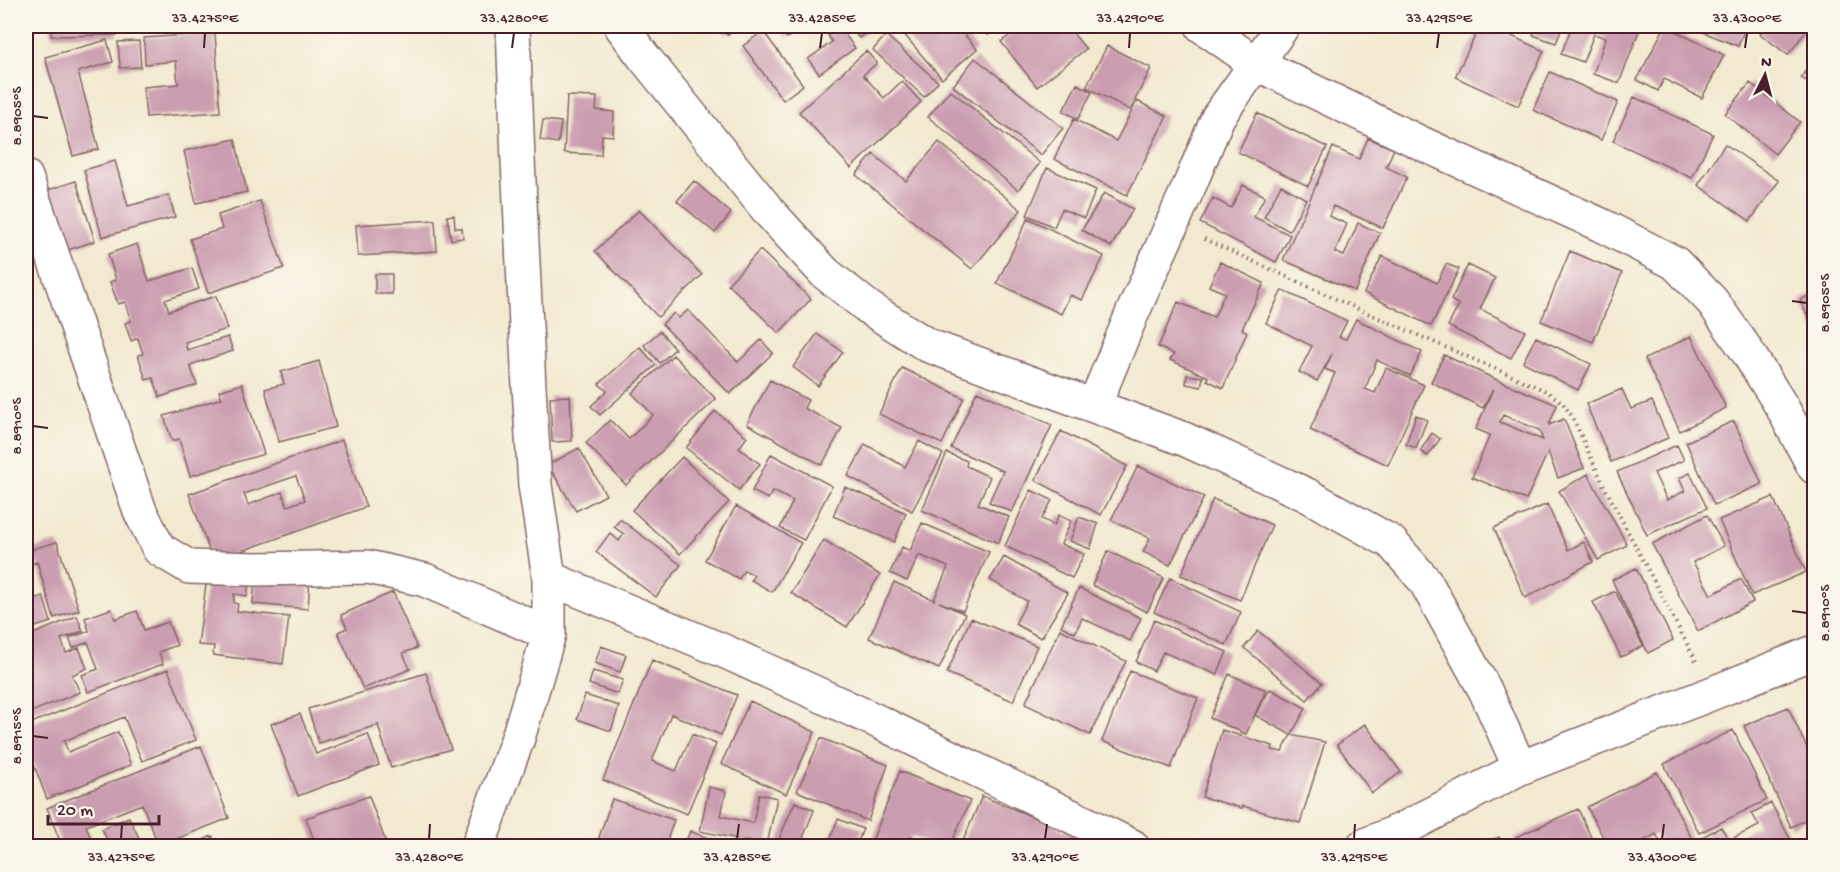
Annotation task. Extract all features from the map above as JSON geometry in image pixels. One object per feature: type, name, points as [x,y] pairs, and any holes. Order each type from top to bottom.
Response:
[{"type":"street","points":[[478,846],[518,738],[549,634],[549,578],[535,485],[530,409],[513,26]]},
{"type":"street","points":[[621,26],[771,214],[825,273],[869,308],[927,345],[1184,440],[1307,495],[1391,542],[1425,581],[1485,690],[1520,768]]},
{"type":"street","points":[[1202,26],[1255,63],[1423,144],[1601,225],[1675,263],[1712,301],[1782,407],[1815,467]]},
{"type":"street","points":[[1094,406],[1218,117],[1283,26]]},
{"type":"street","points":[[26,177],[140,511],[159,549],[189,567],[256,569],[368,567],[425,580],[549,634]]},
{"type":"street","points":[[549,578],[726,652],[879,722],[1132,846]]},
{"type":"street","points":[[1363,846],[1403,829],[1520,768],[1815,652]]},
{"type":"path","points":[[1172,224],[1349,306],[1546,391],[1562,402],[1572,416],[1604,486],[1713,693]]},
{"type":"building","points":[[51,26],[117,26],[117,35],[51,36]]},
{"type":"building","points":[[140,26],[176,26],[176,27],[141,31]]},
{"type":"building","points":[[719,26],[739,26],[727,35]]},
{"type":"building","points":[[777,26],[804,26],[787,38]]},
{"type":"building","points":[[849,26],[874,26],[859,38]]},
{"type":"building","points":[[897,26],[957,26],[977,49],[942,79]]},
{"type":"building","points":[[980,26],[1000,26],[988,35]]},
{"type":"building","points":[[1022,26],[1067,26],[1086,49],[1037,87],[1001,42]]},
{"type":"building","points":[[1480,26],[1490,26],[1544,51],[1518,106],[1455,77]]},
{"type":"building","points":[[1537,26],[1563,26],[1556,43],[1533,35]]},
{"type":"building","points":[[1572,26],[1641,26],[1619,83],[1593,74],[1606,38],[1594,34],[1583,62],[1561,54]]},
{"type":"building","points":[[1665,26],[1724,55],[1702,98],[1664,79],[1658,91],[1637,80]]},
{"type":"building","points":[[1688,26],[1746,26],[1738,46]]},
{"type":"building","points":[[1767,26],[1810,26],[1788,55],[1760,34]]},
{"type":"building","points":[[840,28],[855,48],[819,74],[808,59],[832,42],[828,36]]},
{"type":"building","points":[[763,31],[803,85],[783,100],[743,46]]},
{"type":"building","points":[[215,33],[220,112],[146,117],[143,87],[178,84],[176,61],[145,64],[144,38]]},
{"type":"building","points":[[886,35],[938,82],[924,97],[873,50]]},
{"type":"building","points":[[107,40],[113,62],[78,72],[99,149],[73,156],[45,57]]},
{"type":"building","points":[[139,41],[141,67],[120,68],[118,42]]},
{"type":"building","points":[[1107,46],[1151,68],[1130,110],[1086,87]]},
{"type":"building","points":[[866,51],[877,63],[863,75],[884,98],[902,81],[921,102],[851,168],[799,112]]},
{"type":"building","points":[[1814,57],[1814,85],[1801,78]]},
{"type":"building","points":[[975,58],[1063,128],[1041,155],[953,86]]},
{"type":"building","points":[[1550,72],[1618,102],[1601,140],[1533,110]]},
{"type":"building","points":[[1750,83],[1800,122],[1775,154],[1725,114]]},
{"type":"building","points":[[1077,84],[1092,92],[1078,119],[1063,111]]},
{"type":"building","points":[[950,90],[1040,163],[1018,190],[928,117]]},
{"type":"building","points":[[567,96],[597,97],[596,110],[614,112],[613,136],[602,135],[601,155],[564,153]]},
{"type":"building","points":[[1634,97],[1713,134],[1692,178],[1613,141]]},
{"type":"building","points":[[1137,101],[1167,116],[1127,195],[1054,159],[1074,119],[1116,141]]},
{"type":"building","points":[[1257,113],[1327,147],[1308,186],[1238,152]]},
{"type":"building","points":[[543,120],[561,122],[558,143],[540,140]]},
{"type":"building","points":[[1368,138],[1394,149],[1386,167],[1407,177],[1383,228],[1333,206],[1329,216],[1347,224],[1335,252],[1344,256],[1358,223],[1380,233],[1355,291],[1283,260],[1333,147],[1359,159]]},
{"type":"building","points":[[235,139],[247,192],[196,203],[184,151]]},
{"type":"building","points":[[939,142],[1021,210],[972,269],[856,175],[873,154],[906,181]]},
{"type":"building","points":[[1725,144],[1779,181],[1750,221],[1698,185]]},
{"type":"building","points":[[115,161],[128,206],[169,195],[175,217],[102,237],[84,170]]},
{"type":"building","points":[[1047,168],[1096,190],[1084,218],[1062,209],[1054,227],[1027,215]]},
{"type":"building","points":[[76,181],[95,241],[65,251],[45,191]]},
{"type":"building","points":[[694,181],[731,213],[715,233],[677,201]]},
{"type":"building","points":[[1243,185],[1265,196],[1254,217],[1290,235],[1276,262],[1200,223],[1213,198],[1231,208]]},
{"type":"building","points":[[1281,185],[1306,199],[1289,231],[1264,217]]},
{"type":"building","points":[[1104,193],[1133,209],[1111,247],[1082,230]]},
{"type":"building","points":[[260,201],[284,268],[208,293],[190,239],[222,229],[218,215]]},
{"type":"building","points":[[639,210],[702,275],[658,317],[595,251]]},
{"type":"building","points":[[454,215],[455,228],[462,228],[463,238],[451,240],[447,216]]},
{"type":"building","points":[[1028,218],[1104,256],[1082,300],[1070,295],[1061,314],[997,283]]},
{"type":"building","points":[[435,220],[437,251],[358,256],[356,225]]},
{"type":"building","points":[[137,244],[149,281],[192,268],[199,289],[165,300],[169,311],[216,296],[227,329],[185,342],[187,350],[228,337],[233,351],[190,365],[197,385],[160,397],[153,378],[146,380],[138,355],[143,354],[138,338],[131,341],[125,323],[131,321],[125,302],[118,304],[110,282],[116,280],[108,254]]},
{"type":"building","points":[[760,250],[811,299],[779,333],[728,284]]},
{"type":"building","points":[[1570,251],[1622,273],[1593,342],[1541,321]]},
{"type":"building","points":[[1382,256],[1437,283],[1446,264],[1459,269],[1431,326],[1364,293]]},
{"type":"building","points":[[1220,262],[1264,283],[1242,329],[1247,332],[1223,388],[1207,380],[1208,377],[1170,360],[1174,354],[1158,347],[1178,302],[1214,317],[1225,293],[1209,286]]},
{"type":"building","points":[[1468,265],[1495,278],[1480,309],[1525,331],[1511,358],[1448,326],[1459,305],[1451,300]]},
{"type":"building","points":[[375,274],[392,274],[392,294],[375,294]]},
{"type":"building","points":[[1282,290],[1347,321],[1339,337],[1346,339],[1356,319],[1422,352],[1410,376],[1377,360],[1365,389],[1375,393],[1386,368],[1424,385],[1388,465],[1310,430],[1335,373],[1325,369],[1332,354],[1317,381],[1299,372],[1312,346],[1266,323]]},
{"type":"building","points":[[1814,293],[1814,330],[1800,300]]},
{"type":"building","points":[[688,310],[738,362],[761,340],[773,353],[730,394],[662,324],[674,313],[679,318]]},
{"type":"building","points":[[660,331],[675,349],[660,363],[644,345]]},
{"type":"building","points":[[817,334],[843,352],[818,386],[793,367]]},
{"type":"building","points":[[1691,336],[1726,408],[1680,431],[1645,359]]},
{"type":"building","points":[[1536,337],[1591,364],[1578,390],[1523,362]]},
{"type":"building","points":[[640,347],[656,365],[600,415],[591,406],[607,391],[599,384]]},
{"type":"building","points":[[673,355],[716,399],[626,485],[586,443],[610,420],[629,439],[653,415],[632,393]]},
{"type":"building","points":[[1444,355],[1557,405],[1549,425],[1564,419],[1584,468],[1558,478],[1548,452],[1526,500],[1472,477],[1490,435],[1476,429],[1493,389],[1483,408],[1431,382]],"holes":[[[1503,415],[1539,430],[1543,440],[1500,422]]]},
{"type":"building","points":[[319,361],[336,427],[279,442],[265,389],[284,384],[281,372]]},
{"type":"building","points":[[902,368],[964,398],[942,444],[879,414]]},
{"type":"building","points":[[1187,375],[1203,377],[1201,387],[1186,384]]},
{"type":"building","points":[[770,380],[808,400],[804,408],[842,428],[822,465],[747,424]]},
{"type":"building","points":[[242,384],[264,454],[190,476],[179,439],[172,441],[164,416],[222,398],[219,391]]},
{"type":"building","points":[[1622,389],[1631,409],[1652,401],[1668,438],[1611,462],[1586,404]]},
{"type":"building","points":[[977,391],[1052,425],[1012,512],[989,502],[1003,471],[951,448]]},
{"type":"building","points":[[570,396],[572,441],[552,442],[550,397]]},
{"type":"building","points":[[715,411],[747,437],[739,448],[760,464],[739,490],[686,448]]},
{"type":"building","points":[[1416,415],[1427,420],[1416,448],[1406,444]]},
{"type":"building","points":[[1734,421],[1762,484],[1714,505],[1686,442]]},
{"type":"building","points":[[1061,431],[1127,466],[1101,515],[1035,480]]},
{"type":"building","points":[[1432,433],[1440,439],[1428,456],[1420,451]]},
{"type":"building","points":[[342,440],[366,507],[213,561],[189,494]],"holes":[[[296,476],[305,500],[287,506],[282,492],[248,505],[244,494]]]},
{"type":"building","points":[[919,441],[943,454],[912,511],[848,476],[865,444],[905,467]]},
{"type":"building","points":[[1677,445],[1684,460],[1654,473],[1667,500],[1685,491],[1679,478],[1690,473],[1707,508],[1647,535],[1617,472]]},
{"type":"building","points":[[579,448],[606,495],[576,511],[548,465]]},
{"type":"building","points":[[947,453],[967,461],[966,466],[990,477],[978,504],[1009,517],[998,543],[922,510]]},
{"type":"building","points":[[771,454],[832,486],[804,540],[780,528],[793,501],[773,491],[768,499],[752,491]]},
{"type":"building","points":[[682,457],[729,502],[680,554],[632,510]]},
{"type":"building","points":[[1138,466],[1204,497],[1170,565],[1143,552],[1150,538],[1111,520]]},
{"type":"building","points":[[1588,474],[1627,545],[1598,560],[1559,491]]},
{"type":"building","points":[[845,487],[906,513],[894,542],[833,516]]},
{"type":"building","points":[[1031,490],[1052,500],[1042,519],[1054,525],[1059,515],[1071,521],[1061,544],[1084,554],[1072,578],[1005,546]]},
{"type":"building","points":[[1773,497],[1806,572],[1752,595],[1719,520]]},
{"type":"building","points":[[1213,499],[1272,525],[1240,600],[1181,575]]},
{"type":"building","points":[[1547,504],[1568,550],[1584,542],[1593,562],[1525,598],[1494,528]]},
{"type":"building","points":[[736,506],[801,543],[772,592],[751,580],[754,575],[744,570],[739,579],[705,560]]},
{"type":"building","points":[[1707,515],[1724,546],[1693,562],[1711,595],[1741,579],[1753,602],[1698,631],[1652,544]]},
{"type":"building","points":[[1079,517],[1098,524],[1090,549],[1070,541]]},
{"type":"building","points":[[620,519],[681,565],[656,597],[596,552],[610,533],[619,541],[624,534],[614,527]]},
{"type":"building","points":[[922,523],[989,552],[963,611],[939,602],[965,614],[939,669],[869,638],[894,582],[934,600],[948,567],[919,555],[907,581],[890,573],[902,547],[910,551]]},
{"type":"building","points":[[824,540],[880,575],[847,627],[791,593]]},
{"type":"building","points":[[57,542],[79,610],[54,618],[37,562],[26,566],[26,551]]},
{"type":"building","points":[[1108,551],[1164,578],[1147,612],[1092,585]]},
{"type":"building","points":[[1004,557],[1068,593],[1041,638],[1015,624],[1027,601],[990,580]]},
{"type":"building","points":[[1636,568],[1673,640],[1648,653],[1612,580]]},
{"type":"building","points":[[255,572],[310,576],[308,609],[253,604]]},
{"type":"building","points":[[207,577],[249,582],[247,596],[234,594],[234,603],[238,604],[237,611],[289,617],[283,664],[213,655],[214,646],[198,645]]},
{"type":"building","points":[[1170,578],[1241,612],[1226,645],[1154,612]]},
{"type":"building","points":[[1079,588],[1141,618],[1130,641],[1082,618],[1075,633],[1061,626]]},
{"type":"building","points":[[1615,591],[1643,646],[1621,657],[1593,602]]},
{"type":"building","points":[[393,592],[417,648],[403,653],[410,669],[363,689],[338,632],[347,628],[341,615]]},
{"type":"building","points":[[43,596],[51,622],[26,630],[26,601]]},
{"type":"building","points":[[111,609],[115,619],[137,611],[144,630],[168,622],[177,645],[159,652],[163,664],[88,692],[82,675],[98,669],[88,642],[73,648],[69,638],[89,631],[85,618]]},
{"type":"building","points":[[77,616],[83,631],[61,639],[66,653],[79,648],[87,668],[72,675],[80,692],[26,714],[26,637]]},
{"type":"building","points":[[971,618],[1037,646],[1013,701],[947,673]]},
{"type":"building","points":[[1154,620],[1227,652],[1217,675],[1163,652],[1154,671],[1136,662]]},
{"type":"building","points":[[1060,629],[1126,661],[1090,735],[1025,704]]},
{"type":"building","points":[[1258,631],[1322,683],[1307,700],[1244,648]]},
{"type":"building","points":[[601,646],[626,655],[620,672],[595,663]]},
{"type":"building","points":[[652,660],[737,695],[721,735],[671,714],[652,761],[676,771],[692,734],[716,744],[687,814],[603,780]]},
{"type":"building","points":[[168,669],[196,740],[142,761],[124,717],[64,741],[68,752],[118,732],[131,765],[47,799],[26,744],[26,725]]},
{"type":"building","points":[[593,671],[623,680],[618,694],[589,684]]},
{"type":"building","points":[[1130,671],[1198,698],[1171,768],[1102,741]]},
{"type":"building","points":[[426,673],[451,749],[391,768],[378,725],[319,743],[308,709]]},
{"type":"building","points":[[1229,674],[1266,690],[1246,734],[1210,718]]},
{"type":"building","points":[[1270,689],[1306,708],[1291,735],[1255,715]]},
{"type":"building","points":[[585,695],[619,706],[611,731],[577,719]]},
{"type":"building","points":[[750,701],[815,732],[786,794],[721,764]]},
{"type":"building","points":[[1788,707],[1814,763],[1814,816],[1791,827],[1744,726]]},
{"type":"building","points":[[300,714],[316,754],[368,734],[379,765],[298,796],[271,724]]},
{"type":"building","points":[[1365,724],[1401,772],[1372,793],[1337,745]]},
{"type":"building","points":[[1222,730],[1273,746],[1272,750],[1282,752],[1291,735],[1325,742],[1300,823],[1243,806],[1242,808],[1202,797]]},
{"type":"building","points":[[1733,730],[1767,800],[1699,833],[1664,764]]},
{"type":"building","points":[[821,738],[888,765],[868,821],[797,791]]},
{"type":"building","points":[[201,746],[229,818],[159,846],[142,804],[86,826],[94,846],[62,846],[47,808]]},
{"type":"building","points":[[900,771],[970,801],[950,846],[935,846],[911,836],[906,846],[870,846]]},
{"type":"building","points":[[1657,772],[1693,841],[1683,846],[1662,846],[1656,834],[1638,844],[1639,846],[1608,846],[1587,807]]},
{"type":"building","points":[[709,787],[726,791],[721,816],[753,823],[759,794],[777,798],[767,845],[700,831]]},
{"type":"building","points":[[369,796],[387,846],[365,846],[364,844],[316,846],[306,818]]},
{"type":"building","points":[[982,796],[1079,836],[1074,846],[961,846]]},
{"type":"building","points":[[612,799],[674,820],[665,846],[596,846]]},
{"type":"building","points":[[795,802],[814,810],[803,838],[822,846],[776,846]]},
{"type":"building","points":[[1771,803],[1794,846],[1707,846],[1702,837],[1721,827],[1729,840],[1759,826],[1752,813]]},
{"type":"building","points":[[1578,809],[1595,846],[1518,846],[1514,838]]},
{"type":"building","points":[[129,817],[142,844],[110,846],[102,829]]},
{"type":"building","points":[[838,819],[863,829],[856,846],[827,846]]},
{"type":"building","points":[[690,831],[727,846],[684,846]]},
{"type":"building","points":[[212,836],[217,846],[190,846]]},
{"type":"building","points":[[1499,837],[1504,846],[1480,846]]}]
